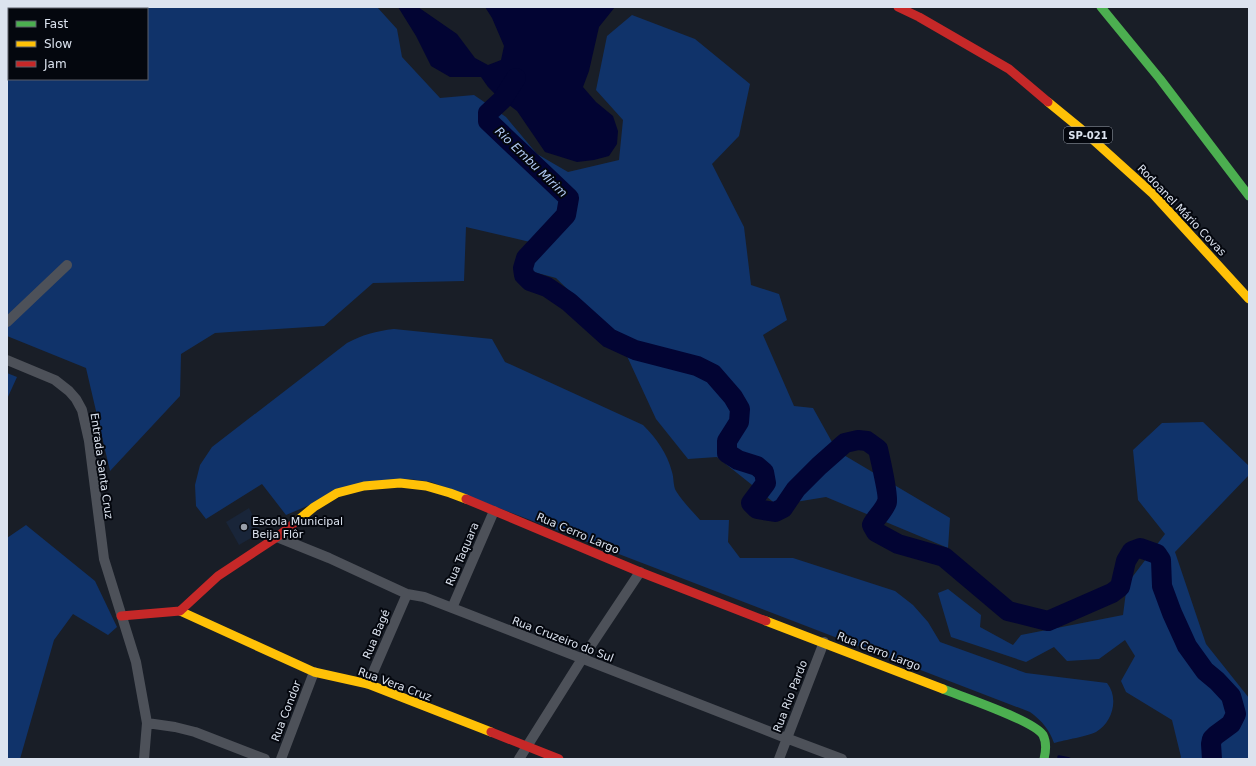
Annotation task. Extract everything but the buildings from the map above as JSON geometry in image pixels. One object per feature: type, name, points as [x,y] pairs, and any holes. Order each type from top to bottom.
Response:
[{"type":"main road","name":"Rodoanel Mário Covas","points":[[898,7],[919,17],[1009,69],[1081,129],[1153,194],[1249,299]]},
{"type":"main road","points":[[1101,7],[1160,79],[1249,196]]},
{"type":"main road","name":"Rua Cerro Largo","points":[[180,611],[218,576],[277,537],[314,507],[337,493],[364,486],[400,483],[426,486],[450,493],[640,572],[1015,717],[1041,730],[1045,739],[1044,759]]},
{"type":"main road","points":[[121,616],[180,611]]},
{"type":"main road","name":"Rua Vera Cruz","points":[[180,611],[314,672],[368,684],[559,759]]},
{"type":"street","points":[[7,322],[67,265]]},
{"type":"street","name":"Entrada Santa Cruz","points":[[7,360],[45,376],[64,387],[76,399],[82,410],[89,441],[104,559],[136,662],[147,723],[144,759]]},
{"type":"street","name":"Rua Taquara","points":[[452,608],[494,511]]},
{"type":"street","name":"Rua Cruzeiro do Sul","points":[[277,537],[329,558],[407,594],[424,597],[842,759]]},
{"type":"street","points":[[519,759],[582,659],[640,572]]},
{"type":"street","name":"Rua Bagé","points":[[368,684],[407,594]]},
{"type":"street","name":"Rua Rio Pardo","points":[[779,759],[824,642]]},
{"type":"street","name":"Rua Condor","points":[[281,759],[314,672]]},
{"type":"street","points":[[147,723],[175,727],[195,732],[265,759]]},
{"type":"shaded area","points":[[7,7],[377,7],[397,29],[402,57],[440,98],[474,95],[506,117],[537,154],[568,172],[619,160],[623,120],[596,90],[607,36],[632,15],[695,39],[750,84],[739,136],[712,164],[744,227],[751,285],[779,294],[787,320],[763,335],[794,406],[813,408],[837,451],[950,518],[948,548],[826,497],[777,505],[717,457],[688,459],[656,419],[620,341],[556,278],[530,271],[530,242],[466,227],[464,281],[373,283],[324,326],[215,333],[181,354],[180,396],[110,471],[86,368],[7,336]]},
{"type":"shaded area","points":[[398,7],[418,7],[457,34],[475,58],[488,65],[501,60],[504,46],[492,18],[485,7],[615,7],[599,27],[589,71],[583,87],[596,102],[613,116],[618,131],[617,144],[609,156],[577,162],[545,152],[517,111],[498,97],[481,77],[450,77],[431,66],[416,36]]},
{"type":"shaded area","points":[[394,329],[492,339],[505,362],[643,425],[657,441],[664,452],[670,465],[675,489],[690,510],[700,520],[729,520],[728,542],[740,558],[793,558],[895,591],[913,605],[928,622],[940,642],[1026,673],[1107,683],[1111,689],[1113,702],[1107,722],[1096,732],[1054,743],[1045,726],[1030,712],[431,482],[410,479],[319,501],[286,515],[262,484],[206,519],[196,506],[195,485],[200,465],[212,447],[347,343],[369,334]]},
{"type":"shaded area","points":[[7,373],[17,377],[7,399]]},
{"type":"shaded area","points":[[1203,422],[1249,466],[1249,475],[1175,552],[1206,644],[1249,698],[1249,759],[1180,759],[1181,757],[1172,720],[1126,692],[1121,681],[1135,656],[1125,640],[1099,659],[1067,661],[1054,647],[1026,662],[951,637],[938,593],[948,589],[981,615],[980,627],[1013,645],[1021,635],[1123,615],[1127,584],[1165,534],[1138,500],[1133,450],[1162,423]]},
{"type":"shaded area","name":"Escola Municipal Beija Flôr","points":[[249,508],[261,532],[239,545],[226,522]]},
{"type":"shaded area","points":[[26,525],[95,581],[117,627],[108,635],[73,614],[54,640],[20,759],[7,759],[7,538]]},
{"type":"waterway","name":"Rio Embu Mirim","points":[[516,78],[502,100],[488,113],[488,121],[569,198],[566,215],[526,258],[523,268],[524,275],[530,281],[547,287],[569,302],[609,338],[635,350],[697,366],[713,374],[733,397],[740,409],[739,422],[727,441],[727,453],[738,460],[757,466],[764,472],[766,483],[751,503],[757,509],[775,512],[783,508],[796,489],[845,443],[858,440],[867,441],[878,449],[887,492],[886,505],[872,525],[876,532],[898,544],[944,557],[1008,611],[1048,621],[1112,593],[1120,587],[1126,561],[1132,551],[1140,548],[1157,554],[1161,560],[1162,586],[1187,646],[1205,671],[1231,696],[1236,714],[1231,724],[1212,739],[1212,759]]},
{"type":"waterway","points":[[1059,757],[1069,759]]},
{"type":"traffic: fast","points":[[1101,7],[1160,79],[1249,196]]},
{"type":"traffic: fast","points":[[943,689],[1012,716],[1037,729],[1043,735],[1046,744],[1044,759]]},
{"type":"traffic: slow","points":[[1048,102],[1081,129],[1153,194],[1249,299]]},
{"type":"traffic: slow","points":[[297,521],[314,507],[337,493],[364,486],[400,483],[426,486],[466,499]]},
{"type":"traffic: slow","points":[[180,611],[314,672],[368,684],[491,732]]},
{"type":"traffic: slow","points":[[766,621],[943,689]]},
{"type":"traffic: jam","points":[[898,7],[919,17],[1009,69],[1048,102]]},
{"type":"traffic: jam","points":[[466,499],[640,572],[766,621]]},
{"type":"traffic: jam","points":[[121,616],[180,611],[218,576],[277,537],[297,521]]},
{"type":"traffic: jam","points":[[491,732],[559,759]]},
{"type":"place","name":"Escola Municipal Beija Flôr","points":[[244,527]]}]
